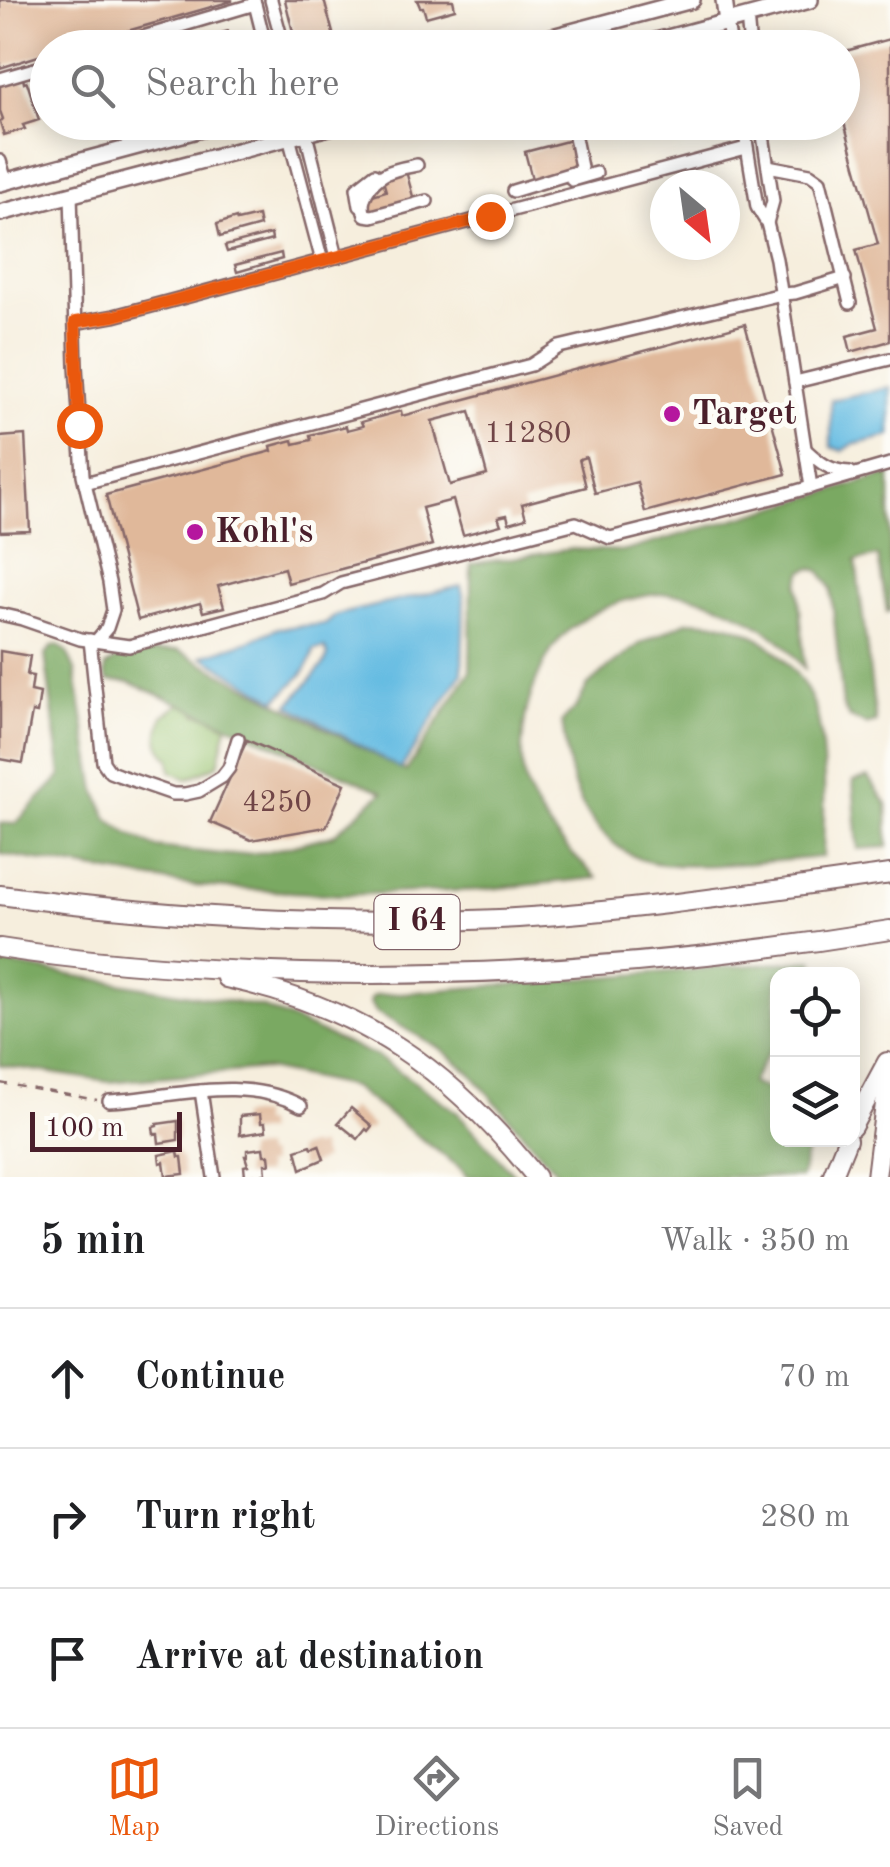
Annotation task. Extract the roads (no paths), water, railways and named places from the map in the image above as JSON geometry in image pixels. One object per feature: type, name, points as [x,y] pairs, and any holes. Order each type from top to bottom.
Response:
[{"type":"highway","name":"I 64","points":[[0,894],[214,916],[423,922],[627,909],[890,871]]},
{"type":"highway","name":"I 64","points":[[0,948],[186,969],[400,975],[547,970],[702,956],[890,930]]},
{"type":"highway","points":[[186,969],[282,993],[364,1026],[390,1041],[457,1090],[536,1177]]},
{"type":"highway","points":[[860,1113],[890,1060]]},
{"type":"highway","points":[[876,1177],[890,1060]]},
{"type":"highway","points":[[832,1177],[844,1147]]},
{"type":"main road","points":[[576,30],[692,0]]},
{"type":"main road","points":[[724,0],[727,22]]},
{"type":"main road","points":[[697,30],[727,22],[747,8],[810,0]]},
{"type":"main road","points":[[3,182],[160,140]]},
{"type":"main road","points":[[0,213],[258,140]]},
{"type":"street","points":[[271,0],[279,30]]},
{"type":"street","points":[[151,30],[254,2],[261,30]]},
{"type":"street","points":[[727,22],[728,30]]},
{"type":"street","points":[[0,79],[30,70]]},
{"type":"street","points":[[298,140],[322,261]]},
{"type":"street","points":[[300,140],[337,257]]},
{"type":"street","points":[[575,140],[579,171],[514,193],[596,174]]},
{"type":"street","points":[[745,140],[756,207],[767,223],[782,294],[811,487]]},
{"type":"street","points":[[764,140],[772,201],[767,223]]},
{"type":"street","points":[[75,322],[114,316],[746,148]]},
{"type":"street","points":[[0,161],[3,182]]},
{"type":"street","points":[[417,165],[386,173],[366,193],[362,210],[372,216],[427,201]]},
{"type":"street","points":[[768,166],[810,174],[820,181],[850,303]]},
{"type":"street","points":[[71,194],[79,425],[85,483],[112,610],[107,628],[93,641]]},
{"type":"street","points":[[85,483],[531,364],[559,348],[845,278]]},
{"type":"street","points":[[795,382],[890,359]]},
{"type":"street","points":[[806,449],[838,472],[864,473]]},
{"type":"street","points":[[0,614],[93,641],[129,646],[324,594],[341,583],[576,523],[610,538],[890,464]]},
{"type":"street","points":[[93,641],[103,762],[110,772],[173,794],[199,791],[229,768],[238,739]]},
{"type":"street","points":[[109,1101],[230,1089],[264,1091],[301,1106]]},
{"type":"street","points":[[201,1091],[214,1177]]},
{"type":"water","points":[[890,387],[890,436],[843,451],[831,447],[831,400]]},
{"type":"water","points":[[461,586],[462,673],[401,769],[289,705],[324,664],[328,655],[325,648],[314,650],[304,671],[276,700],[202,656],[278,628],[326,624],[336,615]]},
{"type":"place","name":"Target","points":[[672,414]]},
{"type":"place","name":"Kohl's","points":[[195,532]]}]
